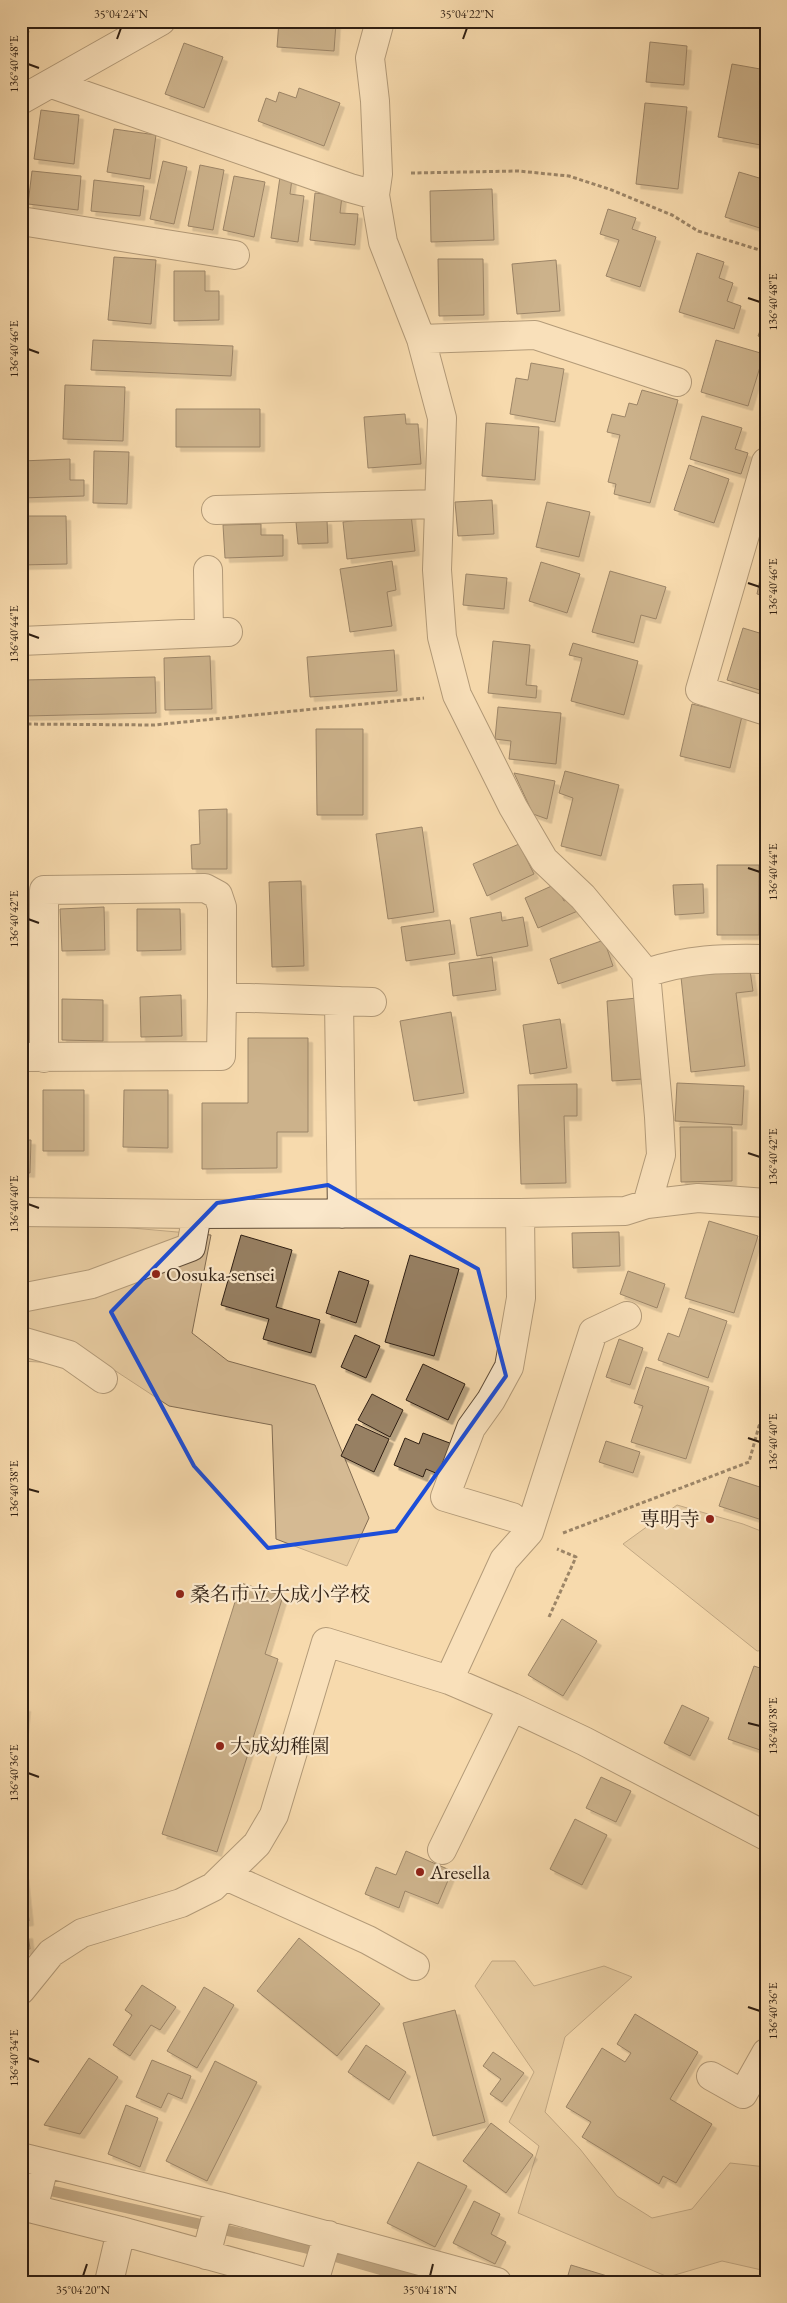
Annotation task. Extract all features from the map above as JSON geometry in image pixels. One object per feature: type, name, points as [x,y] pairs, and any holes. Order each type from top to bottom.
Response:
[{"type":"street","points":[[21,100],[161,21]]},
{"type":"street","points":[[380,21],[370,58],[375,101],[376,184],[383,242],[421,339],[442,418],[437,570],[442,637],[457,695],[513,807],[544,860],[584,897],[646,973],[661,1155],[647,1204]]},
{"type":"street","points":[[52,84],[350,188],[376,184]]},
{"type":"street","points":[[21,221],[235,255]]},
{"type":"street","points":[[421,339],[535,335],[677,382]]},
{"type":"street","points":[[766,462],[700,690],[766,711]]},
{"type":"street","points":[[216,510],[438,504]]},
{"type":"street","points":[[21,640],[218,632],[208,570]]},
{"type":"street","points":[[205,888],[218,895],[222,907],[222,997],[221,1056],[33,1058],[44,890],[205,888]]},
{"type":"street","points":[[646,973],[674,964],[716,958],[766,959]]},
{"type":"street","points":[[222,997],[372,1002]]},
{"type":"street","points":[[339,1001],[342,1214]]},
{"type":"street","points":[[21,1212],[197,1214],[520,1213],[625,1211],[647,1204],[698,1198],[766,1203]]},
{"type":"street","points":[[520,1213],[520,1298],[510,1367],[491,1400],[471,1428],[445,1497],[532,1528]]},
{"type":"street","points":[[21,1298],[92,1284],[191,1248],[197,1214]]},
{"type":"street","points":[[449,1680],[504,1560],[532,1528],[593,1332],[627,1316]]},
{"type":"street","points":[[21,1341],[69,1355],[103,1379]]},
{"type":"street","points":[[21,1990],[51,1953],[82,1933],[181,1903],[213,1887],[257,1844],[274,1815],[326,1642],[449,1680],[512,1706],[766,1836]]},
{"type":"street","points":[[442,1850],[512,1706]]},
{"type":"street","points":[[226,1876],[368,1940],[415,1966]]},
{"type":"street","points":[[711,2076],[743,2094],[766,2053]]},
{"type":"street","points":[[305,2282],[121,2231],[27,2208],[33,2160],[328,2235],[418,2271],[497,2282]]},
{"type":"street","points":[[206,2255],[220,2206]]},
{"type":"street","points":[[109,2282],[121,2231]]},
{"type":"street","points":[[314,2282],[328,2235]]},
{"type":"path","points":[[376,184],[518,171],[569,176],[608,189],[672,215],[698,231],[766,252]]},
{"type":"path","points":[[21,724],[154,725],[457,695]]},
{"type":"path","points":[[532,1528],[749,1462],[759,1426],[766,1414]]},
{"type":"path","points":[[532,1528],[557,1551],[576,1556],[549,1617]]},
{"type":"highlighted area","points":[[328,1185],[478,1269],[506,1376],[396,1531],[268,1548],[194,1466],[111,1312],[217,1203]]},
{"type":"shaded area","points":[[21,1222],[64,1222],[211,1235],[192,1333],[228,1361],[315,1385],[369,1518],[347,1566],[276,1539],[272,1425],[169,1406],[108,1366],[21,1361]]},
{"type":"shaded area","name":"専明寺","points":[[677,1505],[743,1524],[766,1533],[766,1650],[757,1651],[623,1544]]},
{"type":"shaded area","points":[[492,1961],[515,1961],[534,1986],[604,1966],[632,1977],[565,2037],[545,2112],[580,2149],[617,2196],[652,2218],[692,2209],[730,2163],[766,2167],[766,2271],[722,2261],[668,2277],[518,2213],[539,2146],[509,2122],[534,2072],[475,1986]]},
{"type":"building","points":[[279,21],[336,23],[334,51],[277,47]]},
{"type":"building","points":[[650,42],[687,46],[684,85],[646,82]]},
{"type":"building","points":[[184,43],[223,57],[204,108],[165,94]]},
{"type":"building","points":[[732,64],[766,70],[766,146],[718,137]]},
{"type":"building","points":[[299,88],[340,103],[324,146],[258,121],[266,98],[276,102],[279,92],[296,98]]},
{"type":"building","points":[[645,103],[687,107],[678,189],[636,184]]},
{"type":"building","points":[[41,110],[79,115],[74,164],[34,159]]},
{"type":"building","points":[[114,129],[156,135],[150,179],[107,172]]},
{"type":"building","points":[[163,161],[187,167],[174,224],[150,219]]},
{"type":"building","points":[[200,165],[224,170],[213,230],[188,226]]},
{"type":"building","points":[[32,171],[81,176],[78,210],[28,204]]},
{"type":"building","points":[[739,172],[766,180],[766,230],[725,217]]},
{"type":"building","points":[[234,176],[265,182],[254,237],[223,230]]},
{"type":"building","points":[[280,177],[292,179],[290,194],[304,196],[298,242],[271,238]]},
{"type":"building","points":[[94,180],[144,186],[140,216],[91,211]]},
{"type":"building","points":[[492,189],[494,240],[431,242],[430,191]]},
{"type":"building","points":[[315,193],[342,196],[340,213],[358,214],[355,245],[310,240]]},
{"type":"building","points":[[608,209],[636,218],[632,229],[656,237],[640,287],[606,276],[619,240],[600,234]]},
{"type":"building","points":[[697,253],[724,262],[719,278],[733,283],[727,301],[741,306],[734,329],[679,312]]},
{"type":"building","points":[[114,257],[156,260],[151,324],[108,320]]},
{"type":"building","points":[[438,259],[483,259],[484,315],[439,316]]},
{"type":"building","points":[[556,260],[560,311],[517,314],[512,264]]},
{"type":"building","points":[[21,265],[24,265],[22,310],[21,310]]},
{"type":"building","points":[[174,271],[205,271],[205,291],[219,291],[219,320],[174,321]]},
{"type":"building","points":[[766,315],[766,339],[758,336]]},
{"type":"building","points":[[93,340],[233,346],[231,376],[91,370]]},
{"type":"building","points":[[716,340],[764,354],[748,406],[701,392]]},
{"type":"building","points":[[531,363],[564,369],[555,422],[510,414],[516,378],[528,380]]},
{"type":"building","points":[[65,385],[125,387],[123,441],[63,439]]},
{"type":"building","points":[[642,390],[678,400],[650,503],[614,494],[616,484],[608,482],[620,435],[607,432],[612,414],[625,417],[629,403],[637,405]]},
{"type":"building","points":[[176,409],[260,409],[260,447],[176,447]]},
{"type":"building","points":[[405,414],[406,424],[418,424],[421,464],[368,468],[364,417]]},
{"type":"building","points":[[702,416],[742,428],[735,449],[748,453],[741,474],[690,459]]},
{"type":"building","points":[[486,423],[539,427],[535,480],[482,476]]},
{"type":"building","points":[[94,451],[129,452],[127,504],[93,503]]},
{"type":"building","points":[[70,459],[70,480],[84,480],[84,496],[21,498],[21,461]]},
{"type":"building","points":[[689,465],[729,479],[714,523],[674,510]]},
{"type":"building","points":[[492,500],[494,534],[458,536],[455,502]]},
{"type":"building","points":[[547,502],[590,512],[579,557],[536,547]]},
{"type":"building","points":[[411,514],[415,551],[347,559],[343,522]]},
{"type":"building","points":[[21,516],[66,516],[67,564],[21,565]]},
{"type":"building","points":[[327,520],[328,543],[298,544],[296,522]]},
{"type":"building","points":[[261,524],[261,535],[283,535],[283,556],[225,558],[223,525]]},
{"type":"building","points":[[764,559],[766,559],[766,596],[757,594]]},
{"type":"building","points":[[392,561],[396,590],[387,592],[392,626],[350,632],[340,569]]},
{"type":"building","points":[[541,562],[580,574],[567,613],[529,601]]},
{"type":"building","points":[[610,571],[666,587],[656,619],[641,615],[634,643],[592,632]]},
{"type":"building","points":[[466,574],[507,578],[504,609],[463,605]]},
{"type":"building","points":[[743,628],[766,635],[766,692],[727,680]]},
{"type":"building","points":[[493,641],[530,645],[526,685],[537,686],[536,698],[488,693]]},
{"type":"building","points":[[573,643],[638,661],[624,715],[571,701],[582,658],[569,655]]},
{"type":"building","points":[[394,650],[397,691],[310,697],[307,657]]},
{"type":"building","points":[[210,656],[212,709],[165,710],[164,658]]},
{"type":"building","points":[[155,677],[156,713],[25,716],[24,680]]},
{"type":"building","points":[[692,704],[742,716],[730,768],[680,756]]},
{"type":"building","points":[[498,707],[561,713],[556,764],[509,759],[511,741],[495,739]]},
{"type":"building","points":[[316,729],[363,729],[363,815],[317,815]]},
{"type":"building","points":[[565,771],[619,785],[601,856],[561,846],[573,798],[559,793]]},
{"type":"building","points":[[514,773],[555,781],[547,819],[533,814]]},
{"type":"building","points":[[227,809],[227,869],[192,869],[191,845],[200,844],[199,810]]},
{"type":"building","points":[[422,827],[434,912],[388,919],[376,834]]},
{"type":"building","points":[[519,844],[534,874],[487,896],[473,864]]},
{"type":"building","points":[[717,865],[759,865],[759,935],[717,935]]},
{"type":"building","points":[[301,881],[304,966],[272,967],[269,882]]},
{"type":"building","points":[[556,884],[564,901],[574,897],[580,910],[538,928],[525,898]]},
{"type":"building","points":[[703,884],[704,913],[675,915],[673,885]]},
{"type":"building","points":[[104,907],[105,950],[62,951],[60,909]]},
{"type":"building","points":[[137,909],[180,909],[181,950],[137,951]]},
{"type":"building","points":[[501,912],[502,921],[523,917],[528,946],[477,956],[470,918]]},
{"type":"building","points":[[450,920],[455,954],[406,961],[401,927]]},
{"type":"building","points":[[604,940],[613,966],[558,984],[550,959]]},
{"type":"building","points":[[492,957],[496,990],[453,996],[449,963]]},
{"type":"building","points":[[750,970],[753,991],[736,993],[745,1066],[691,1072],[681,977]]},
{"type":"building","points":[[181,995],[182,1036],[141,1037],[140,997]]},
{"type":"building","points":[[637,998],[643,1079],[612,1081],[607,1001]]},
{"type":"building","points":[[62,999],[103,1000],[103,1041],[62,1040]]},
{"type":"building","points":[[451,1012],[464,1093],[414,1101],[400,1021]]},
{"type":"building","points":[[560,1019],[567,1068],[530,1074],[523,1025]]},
{"type":"building","points":[[248,1038],[308,1038],[308,1132],[277,1132],[277,1168],[202,1169],[202,1103],[248,1103]]},
{"type":"building","points":[[677,1083],[744,1086],[742,1125],[675,1121]]},
{"type":"building","points":[[577,1084],[577,1116],[564,1116],[566,1183],[521,1184],[518,1085]]},
{"type":"building","points":[[43,1090],[84,1090],[84,1151],[43,1151]]},
{"type":"building","points":[[124,1090],[168,1090],[168,1148],[123,1147]]},
{"type":"building","points":[[680,1127],[732,1127],[732,1181],[681,1182]]},
{"type":"building","points":[[21,1140],[31,1140],[30,1173],[21,1172]]},
{"type":"building","points":[[709,1221],[758,1236],[734,1313],[685,1298]]},
{"type":"building","points":[[619,1232],[620,1266],[573,1268],[572,1233]]},
{"type":"building","points":[[241,1235],[292,1250],[276,1307],[320,1320],[311,1353],[263,1339],[269,1319],[221,1305]]},
{"type":"building","points":[[410,1255],[459,1269],[434,1356],[385,1342]]},
{"type":"building","points":[[339,1271],[369,1281],[356,1323],[326,1313]]},
{"type":"building","points":[[628,1271],[665,1284],[657,1308],[620,1294]]},
{"type":"building","points":[[689,1308],[727,1321],[708,1378],[658,1360],[668,1333],[679,1337]]},
{"type":"building","points":[[355,1335],[380,1346],[366,1378],[341,1367]]},
{"type":"building","points":[[619,1339],[643,1348],[630,1385],[606,1377]]},
{"type":"building","points":[[423,1364],[465,1384],[448,1420],[406,1400]]},
{"type":"building","points":[[646,1367],[709,1387],[686,1459],[631,1442],[643,1406],[634,1403]]},
{"type":"building","points":[[372,1394],[403,1410],[390,1437],[358,1420]]},
{"type":"building","points":[[356,1424],[389,1439],[374,1472],[341,1456]]},
{"type":"building","points":[[423,1433],[455,1445],[443,1476],[426,1469],[423,1477],[394,1465],[405,1438],[419,1444]]},
{"type":"building","points":[[606,1441],[640,1452],[633,1473],[599,1462]]},
{"type":"building","points":[[729,1477],[766,1489],[766,1510],[762,1520],[719,1506]]},
{"type":"building","name":"大成幼稚園","points":[[241,1583],[283,1596],[265,1654],[278,1659],[217,1852],[162,1834]]},
{"type":"building","points":[[562,1619],[597,1641],[563,1696],[528,1675]]},
{"type":"building","points":[[754,1666],[766,1670],[766,1752],[728,1739]]},
{"type":"building","points":[[682,1705],[709,1718],[690,1756],[664,1743]]},
{"type":"building","points":[[21,1707],[26,1707],[21,1754]]},
{"type":"building","points":[[601,1777],[631,1791],[616,1822],[586,1808]]},
{"type":"building","points":[[575,1819],[607,1835],[582,1885],[550,1869]]},
{"type":"building","points":[[406,1851],[452,1871],[438,1904],[405,1891],[399,1908],[365,1894],[376,1867],[396,1875]]},
{"type":"building","points":[[21,1875],[24,1875],[29,1921],[21,1922]]},
{"type":"building","points":[[28,1934],[30,1949],[21,1950],[21,1935]]},
{"type":"building","points":[[299,1938],[380,2004],[337,2056],[257,1991]]},
{"type":"building","points":[[142,1985],[176,2007],[160,2030],[151,2025],[130,2056],[113,2045],[132,2015],[125,2010]]},
{"type":"building","points":[[204,1987],[234,2005],[197,2068],[167,2051]]},
{"type":"building","points":[[455,2010],[485,2122],[433,2136],[403,2023]]},
{"type":"building","points":[[635,2014],[698,2052],[670,2099],[712,2124],[676,2183],[663,2176],[659,2184],[582,2137],[591,2122],[566,2107],[602,2048],[625,2062],[631,2053],[617,2044]]},
{"type":"building","points":[[366,2045],[406,2072],[389,2100],[348,2072]]},
{"type":"building","points":[[493,2052],[524,2073],[502,2102],[490,2094],[501,2079],[483,2066]]},
{"type":"building","points":[[89,2058],[118,2077],[80,2134],[44,2125]]},
{"type":"building","points":[[152,2060],[191,2076],[182,2099],[168,2093],[161,2108],[136,2097]]},
{"type":"building","points":[[215,2061],[257,2082],[207,2181],[166,2161]]},
{"type":"building","points":[[126,2105],[158,2118],[140,2167],[108,2154]]},
{"type":"building","points":[[491,2123],[533,2155],[506,2193],[463,2161]]},
{"type":"building","points":[[418,2162],[467,2186],[435,2247],[387,2223]]},
{"type":"building","points":[[474,2201],[500,2214],[491,2234],[506,2242],[495,2264],[453,2243]]},
{"type":"building","points":[[571,2265],[627,2282],[566,2282]]},
{"type":"waterway","points":[[21,2184],[306,2248],[424,2282]]},
{"type":"railway","points":[[21,35],[44,21]]},
{"type":"place","name":"Oosuka-sensei","points":[[156,1274]]},
{"type":"place","name":"専明寺","points":[[710,1519]]},
{"type":"place","name":"桑名市立大成小学校","points":[[180,1594]]},
{"type":"place","name":"大成幼稚園","points":[[220,1746]]},
{"type":"place","name":"Aresella","points":[[420,1872]]}]
